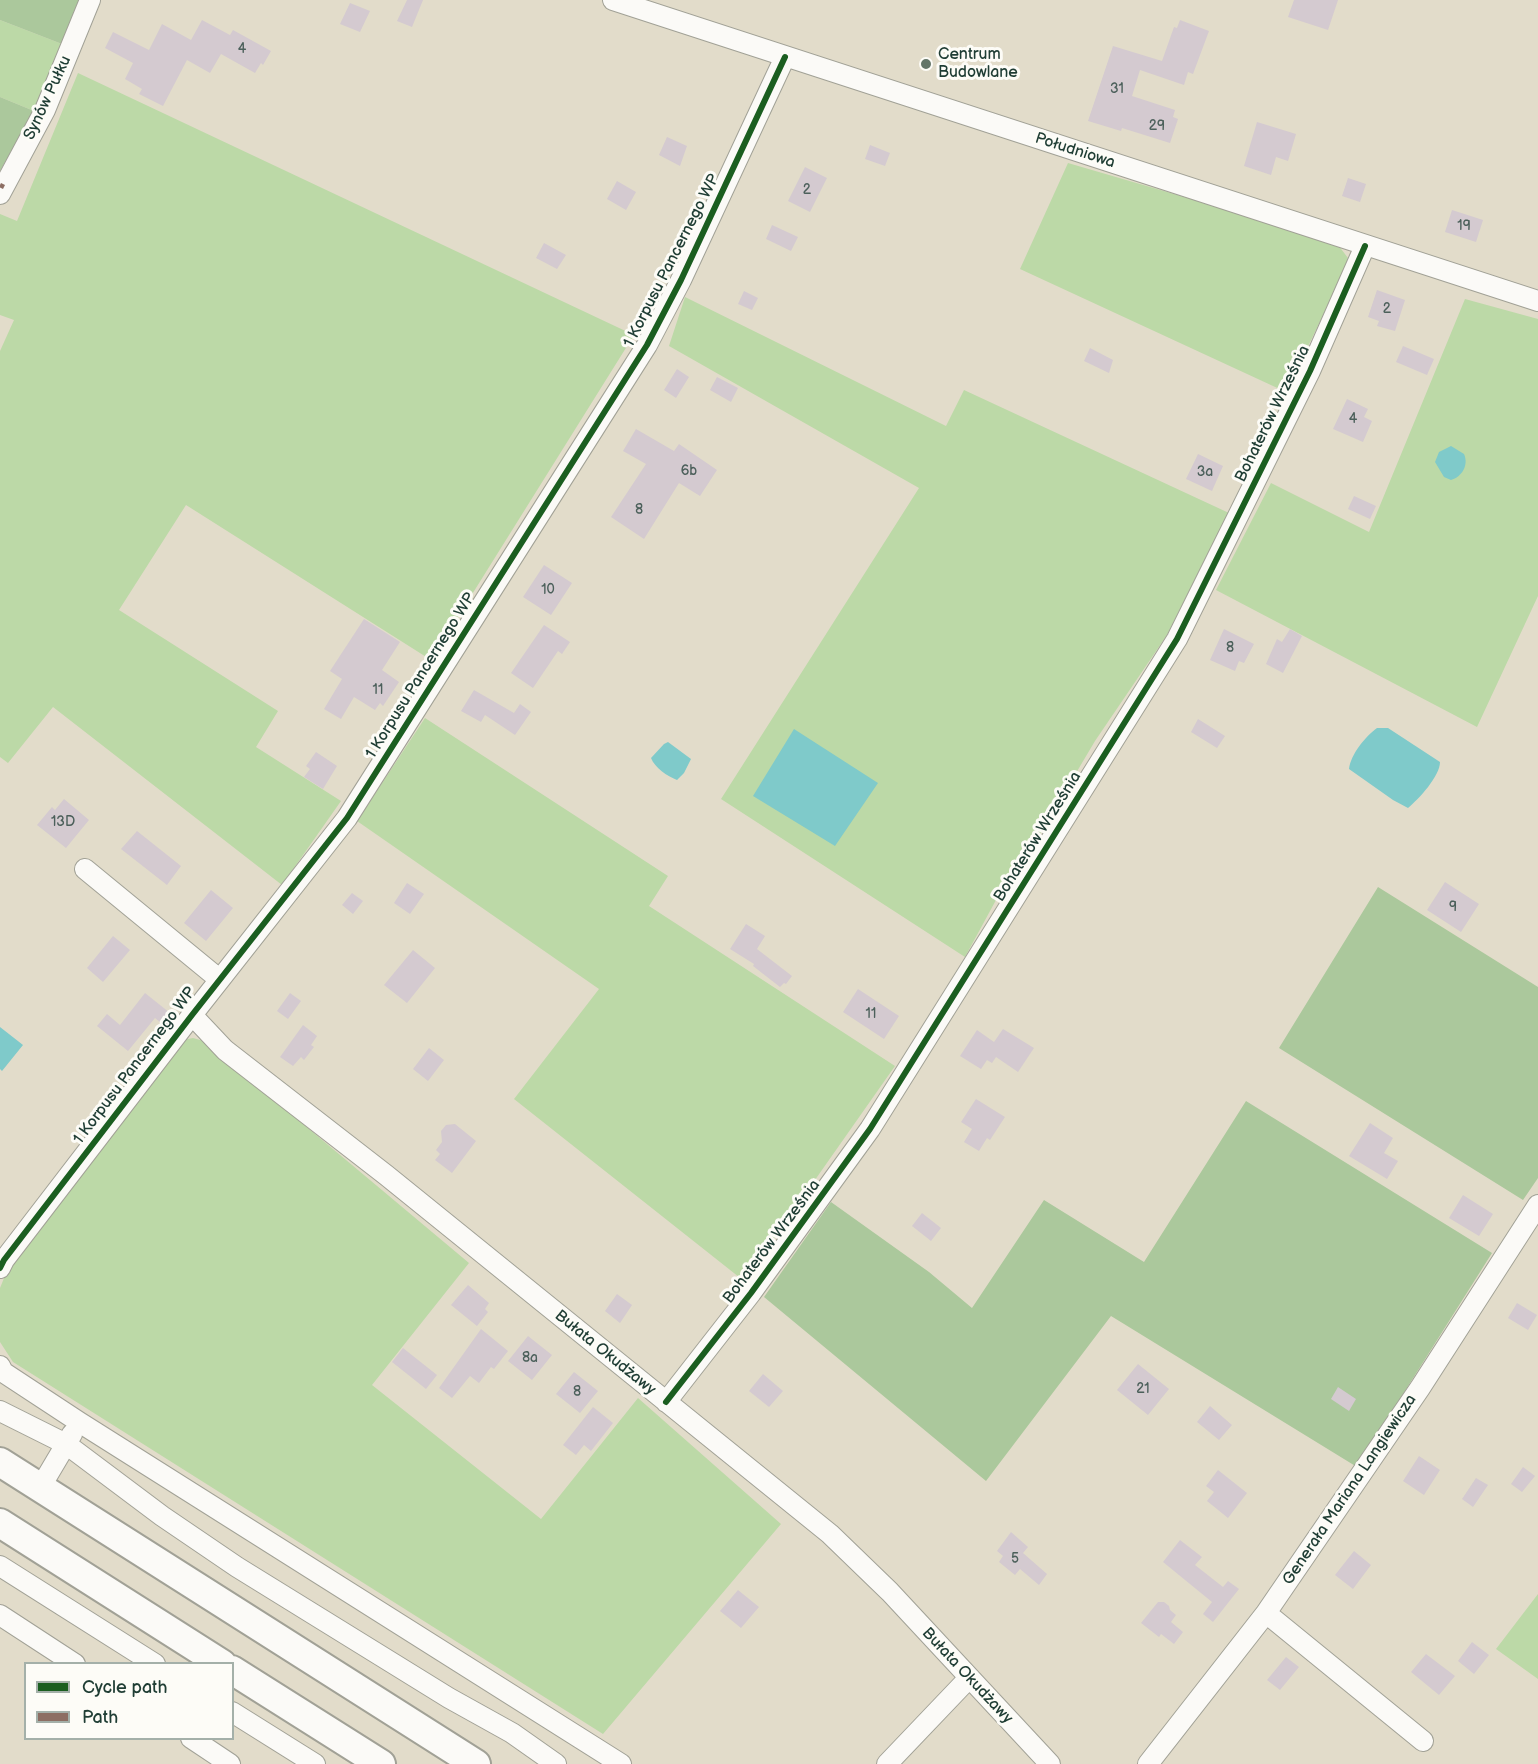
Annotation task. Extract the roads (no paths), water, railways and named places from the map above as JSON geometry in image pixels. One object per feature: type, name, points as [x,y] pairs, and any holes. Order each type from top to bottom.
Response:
[{"type":"highway","points":[[0,1462],[476,1764]]},
{"type":"highway","points":[[0,1523],[219,1662]]},
{"type":"highway","points":[[234,1671],[381,1764]]},
{"type":"street","name":"Synów Pułku","points":[[0,194],[45,110],[90,0]]},
{"type":"street","name":"Południowa","points":[[613,0],[1538,302]]},
{"type":"street","name":"1 Korpusu Pancernego WP","points":[[2,1264],[219,979],[347,818],[647,345],[681,280],[785,57]]},
{"type":"street","name":"Bohaterów Września","points":[[666,1402],[751,1293],[870,1129],[1177,639],[1310,371],[1365,246]]},
{"type":"street","points":[[85,869],[219,979]]},
{"type":"street","name":"Bułata Okudżawy","points":[[192,1015],[225,1050],[386,1175],[830,1534],[890,1592],[1050,1764]]},
{"type":"street","name":"Generała Mariana Langiewicza","points":[[1148,1764],[1266,1613],[1420,1388],[1538,1205]]},
{"type":"street","points":[[0,1366],[3,1372],[79,1422],[621,1764]]},
{"type":"street","points":[[0,1411],[66,1444],[162,1516],[237,1567],[450,1698],[512,1733],[556,1764]]},
{"type":"street","points":[[40,1488],[79,1422]]},
{"type":"street","points":[[0,1566],[152,1662]]},
{"type":"street","points":[[1266,1613],[1423,1741]]},
{"type":"street","points":[[0,1615],[72,1662]]},
{"type":"street","points":[[887,1764],[969,1678]]},
{"type":"street","points":[[234,1713],[315,1764]]},
{"type":"street","points":[[194,1740],[230,1764]]},
{"type":"water","points":[[1451,446],[1464,454],[1466,462],[1461,473],[1451,480],[1444,477],[1435,462],[1439,452]]},
{"type":"water","points":[[1377,728],[1388,728],[1440,762],[1433,780],[1408,808],[1349,769],[1359,746]]},
{"type":"water","points":[[794,729],[878,783],[835,846],[753,796]]},
{"type":"water","points":[[668,742],[691,759],[684,773],[677,780],[662,771],[651,758]]},
{"type":"water","points":[[0,1027],[23,1045],[2,1071],[0,1069]]},
{"type":"place","name":"Centrum Budowlane","points":[[926,64]]}]
